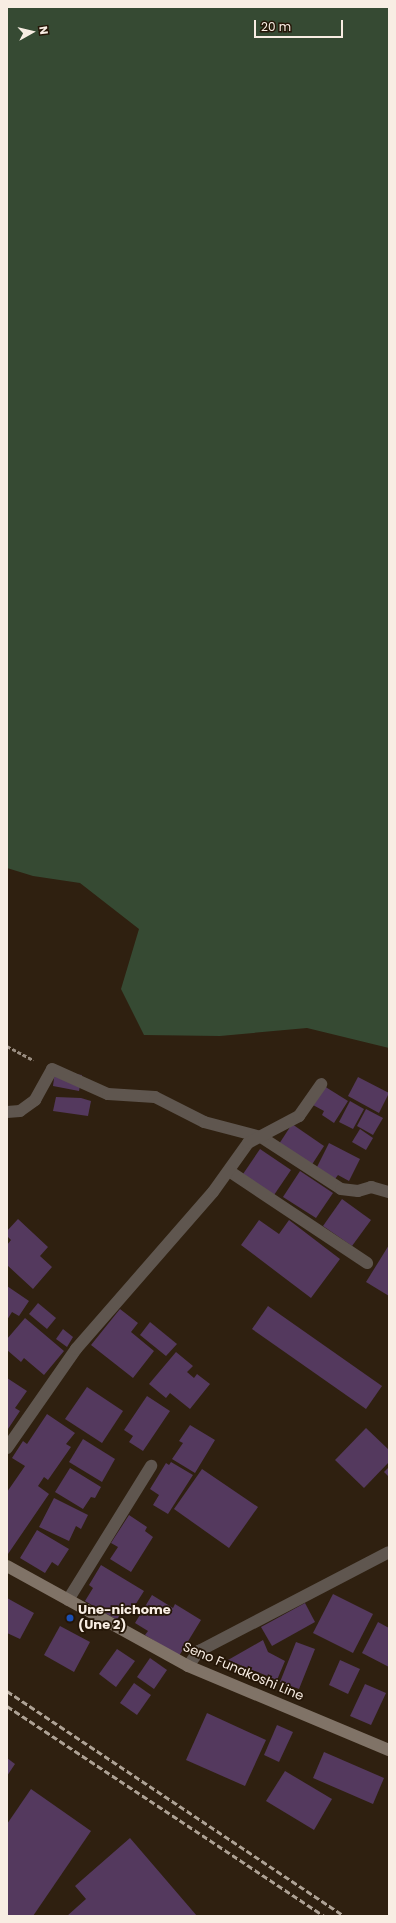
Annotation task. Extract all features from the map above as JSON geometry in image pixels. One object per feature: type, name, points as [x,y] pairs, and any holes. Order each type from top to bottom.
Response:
[{"type":"main road","name":"Seno Funakoshi Line","points":[[7,1566],[188,1666],[389,1750]]},
{"type":"street","points":[[7,1112],[20,1111],[35,1100],[52,1069],[108,1094],[154,1097],[204,1122],[261,1137],[341,1189],[358,1191],[372,1187],[389,1192]]},
{"type":"street","points":[[7,1448],[76,1349],[213,1192],[248,1143],[299,1116],[321,1084]]},
{"type":"street","points":[[229,1171],[367,1264]]},
{"type":"street","points":[[68,1600],[151,1466]]},
{"type":"street","points":[[188,1666],[200,1652],[389,1552]]},
{"type":"path","points":[[7,1046],[52,1069]]},
{"type":"green space","points":[[7,7],[389,7],[389,1048],[307,1028],[220,1036],[144,1035],[121,989],[139,929],[80,883],[33,876],[7,868]]},
{"type":"building","points":[[55,1071],[82,1075],[79,1091],[53,1086]]},
{"type":"building","points":[[358,1077],[389,1093],[379,1113],[348,1096]]},
{"type":"building","points":[[324,1086],[348,1101],[334,1123],[322,1115],[324,1111],[313,1105]]},
{"type":"building","points":[[56,1097],[81,1098],[91,1101],[88,1116],[53,1111]]},
{"type":"building","points":[[350,1101],[364,1109],[353,1129],[339,1122]]},
{"type":"building","points":[[366,1109],[383,1118],[373,1135],[357,1126]]},
{"type":"building","points":[[292,1124],[324,1146],[311,1166],[279,1144]]},
{"type":"building","points":[[360,1129],[373,1138],[366,1150],[352,1142]]},
{"type":"building","points":[[329,1143],[360,1159],[349,1181],[338,1175],[335,1179],[316,1169]]},
{"type":"building","points":[[260,1149],[291,1170],[274,1195],[243,1174]]},
{"type":"building","points":[[300,1171],[333,1193],[316,1218],[283,1197]]},
{"type":"building","points":[[342,1199],[371,1220],[352,1246],[323,1226]]},
{"type":"building","points":[[18,1219],[48,1247],[40,1256],[52,1267],[33,1289],[7,1265],[7,1245],[11,1240],[7,1236],[7,1231]]},
{"type":"building","points":[[259,1220],[279,1234],[289,1220],[340,1259],[311,1298],[241,1245]]},
{"type":"building","points":[[389,1245],[389,1296],[366,1282]]},
{"type":"building","points":[[7,1286],[29,1301],[19,1316],[12,1312],[7,1320]]},
{"type":"building","points":[[38,1303],[56,1318],[47,1329],[29,1314]]},
{"type":"building","points":[[268,1306],[382,1386],[366,1409],[252,1329]]},
{"type":"building","points":[[120,1309],[138,1323],[131,1332],[154,1351],[133,1378],[91,1345]]},
{"type":"building","points":[[25,1318],[64,1351],[44,1375],[24,1358],[21,1362],[7,1350],[7,1339]]},
{"type":"building","points":[[150,1322],[177,1344],[166,1356],[140,1335]]},
{"type":"building","points":[[63,1329],[73,1337],[67,1347],[56,1339]]},
{"type":"building","points":[[176,1352],[193,1366],[187,1372],[194,1378],[197,1374],[210,1384],[190,1409],[170,1393],[166,1398],[149,1384]]},
{"type":"building","points":[[7,1378],[27,1391],[15,1408],[20,1411],[8,1429]]},
{"type":"building","points":[[87,1387],[123,1411],[102,1443],[65,1419]]},
{"type":"building","points":[[147,1396],[170,1411],[143,1451],[129,1442],[133,1436],[124,1430]]},
{"type":"building","points":[[47,1414],[75,1433],[66,1444],[71,1447],[48,1480],[44,1477],[38,1486],[49,1494],[8,1554],[7,1492],[25,1466],[12,1458],[23,1441],[27,1444]]},
{"type":"building","points":[[190,1425],[215,1440],[195,1473],[172,1459],[183,1443],[179,1441]]},
{"type":"building","points":[[366,1428],[389,1450],[389,1462],[364,1488],[335,1460]]},
{"type":"building","points":[[83,1439],[115,1459],[102,1482],[69,1462]]},
{"type":"building","points":[[171,1462],[193,1475],[168,1514],[153,1505],[159,1495],[150,1489],[166,1463],[169,1465]]},
{"type":"building","points":[[389,1467],[389,1477],[384,1472]]},
{"type":"building","points":[[70,1468],[101,1487],[95,1498],[91,1497],[83,1509],[55,1492]]},
{"type":"building","points":[[202,1469],[258,1507],[229,1548],[174,1509]]},
{"type":"building","points":[[54,1498],[88,1515],[81,1529],[76,1526],[69,1541],[39,1527]]},
{"type":"building","points":[[129,1515],[147,1527],[145,1531],[153,1537],[131,1572],[110,1559],[118,1547],[111,1543]]},
{"type":"building","points":[[37,1530],[69,1549],[58,1566],[52,1562],[45,1573],[20,1558]]},
{"type":"building","points":[[101,1565],[144,1591],[132,1610],[125,1606],[117,1620],[85,1601],[93,1588],[89,1585]]},
{"type":"building","points":[[333,1594],[373,1614],[353,1653],[313,1633]]},
{"type":"building","points":[[152,1595],[173,1608],[175,1604],[201,1620],[179,1656],[145,1635],[148,1631],[135,1623]]},
{"type":"building","points":[[7,1598],[34,1613],[20,1639],[7,1633]]},
{"type":"building","points":[[305,1603],[315,1622],[272,1646],[261,1627]]},
{"type":"building","points":[[378,1622],[389,1628],[389,1667],[362,1653]]},
{"type":"building","points":[[60,1626],[90,1642],[74,1672],[44,1655]]},
{"type":"building","points":[[263,1640],[268,1652],[285,1661],[277,1680],[228,1660]]},
{"type":"building","points":[[296,1642],[315,1649],[299,1689],[280,1682]]},
{"type":"building","points":[[117,1649],[135,1661],[116,1687],[99,1674]]},
{"type":"building","points":[[150,1658],[167,1670],[154,1689],[137,1677]]},
{"type":"building","points":[[340,1660],[360,1669],[348,1694],[329,1685]]},
{"type":"building","points":[[134,1683],[151,1695],[137,1715],[120,1703]]},
{"type":"building","points":[[365,1684],[386,1693],[371,1725],[350,1716]]},
{"type":"building","points":[[207,1713],[266,1740],[245,1786],[186,1760]]},
{"type":"building","points":[[277,1725],[293,1732],[279,1762],[264,1755]]},
{"type":"building","points":[[324,1752],[384,1778],[373,1804],[313,1778]]},
{"type":"building","points":[[7,1758],[15,1764],[7,1776]]},
{"type":"building","points":[[285,1771],[332,1799],[314,1830],[266,1801]]},
{"type":"building","points":[[31,1789],[91,1831],[33,1916],[7,1916],[7,1824]]},
{"type":"building","points":[[130,1838],[197,1916],[67,1916],[86,1899],[75,1886]]},
{"type":"railway","points":[[7,1691],[344,1916]]},
{"type":"railway","points":[[7,1706],[324,1916]]},
{"type":"place","name":"Une-nichome (Une 2)","points":[[70,1618]]}]
